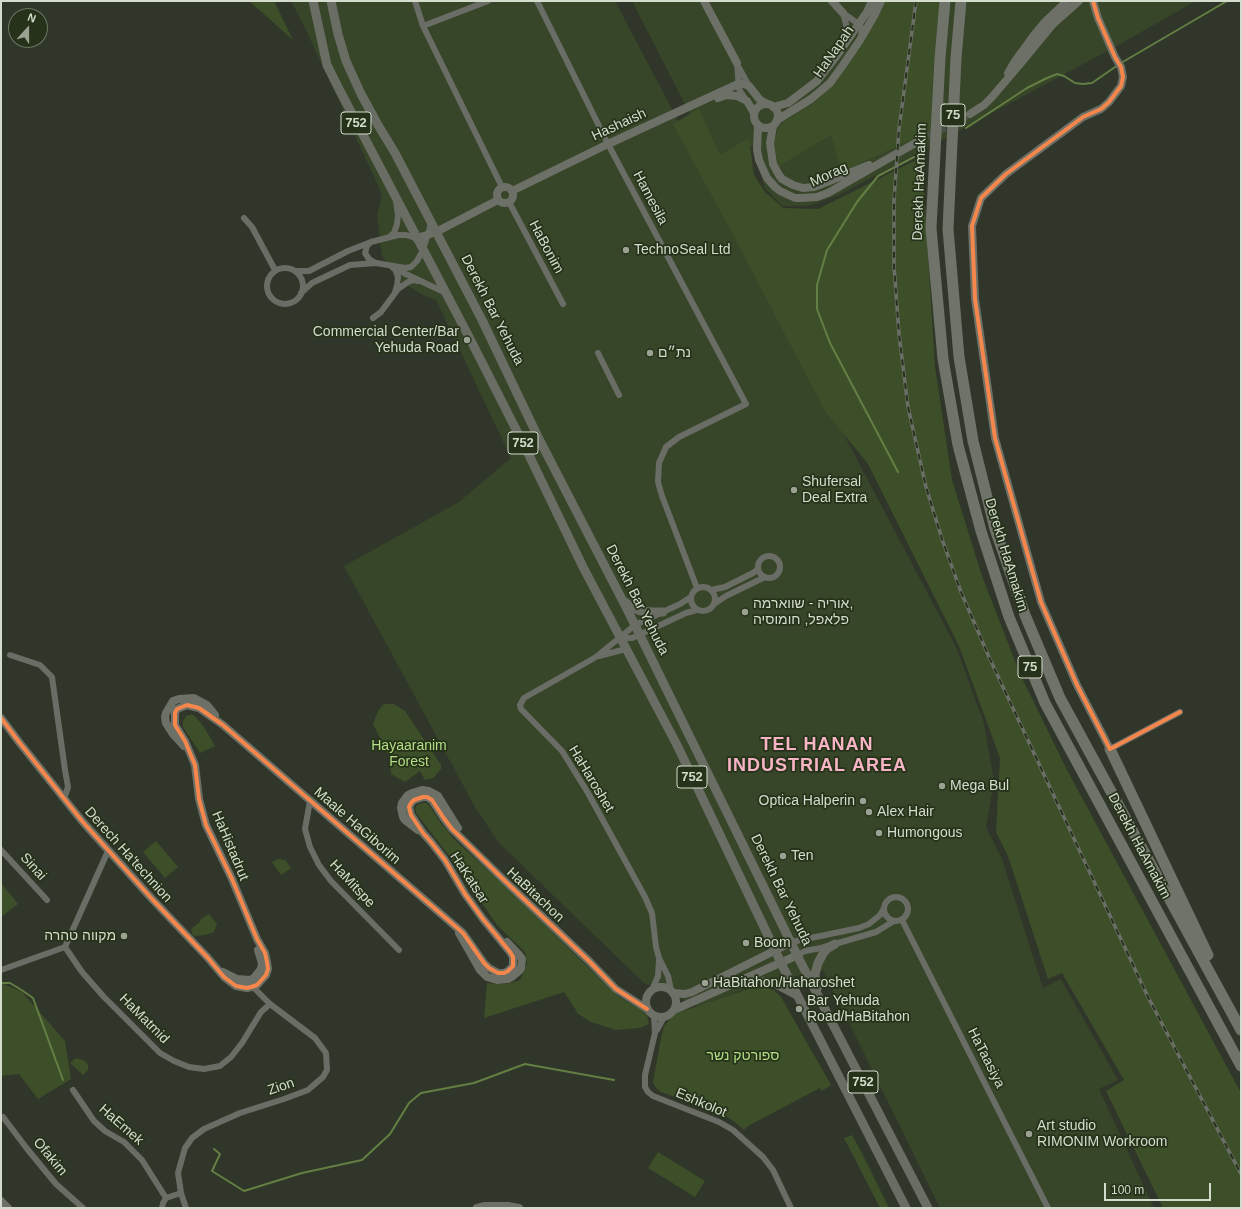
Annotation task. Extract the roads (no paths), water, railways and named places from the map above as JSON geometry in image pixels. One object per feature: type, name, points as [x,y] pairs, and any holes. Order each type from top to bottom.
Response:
[{"type":"highway","name":"Derekh HaAmakim","points":[[945,1],[940,58],[931,228],[943,359],[958,445],[981,530],[1009,617],[1044,703],[1241,1066]]},
{"type":"highway","name":"Derekh HaAmakim","points":[[962,1],[956,58],[948,229],[959,357],[973,441],[996,529],[1025,615],[1060,698],[1241,1030]]},
{"type":"highway","points":[[1110,749],[1241,1024]]},
{"type":"main road","name":"752","points":[[313,1],[327,65],[526,449],[583,567],[677,745],[797,995],[906,1208]]},
{"type":"main road","name":"Derekh Bar Yehuda","points":[[331,1],[340,44],[353,78],[430,220],[431,233],[482,320],[538,437],[640,635],[817,994],[928,1208]]},
{"type":"main road","points":[[622,600],[631,607],[641,611],[663,612]]},
{"type":"main road","points":[[817,994],[816,974],[818,963],[824,952],[835,944]]},
{"type":"main road","points":[[740,981],[768,982],[776,984],[797,995]]},
{"type":"street","points":[[416,1],[423,26],[502,187]]},
{"type":"street","points":[[423,26],[488,1]]},
{"type":"street","name":"Hamesila","points":[[537,1],[608,144],[746,404],[679,438],[666,447],[659,463],[658,482],[662,496],[697,588]]},
{"type":"street","points":[[704,1],[737,63],[749,86],[760,100],[770,105],[777,113],[775,123],[765,128],[758,125],[754,120],[754,113],[741,94],[738,84],[737,63]]},
{"type":"street","points":[[832,1],[843,13],[859,24],[862,29],[860,40]]},
{"type":"street","name":"HaNapah","points":[[770,105],[788,103],[817,81],[859,24],[872,1]]},
{"type":"street","name":"HaNapah","points":[[775,123],[812,99],[830,83],[860,40],[881,1]]},
{"type":"street","points":[[1000,88],[1015,61],[1034,35],[1067,1]]},
{"type":"street","points":[[970,114],[984,105],[1021,64],[1052,24],[1079,1]]},
{"type":"street","points":[[1093,1],[1098,18],[1114,57],[1121,67],[1123,77],[1121,86],[1109,102],[1101,109],[1084,118],[1006,174],[981,198],[972,226],[975,299],[995,438],[1041,602],[1077,685],[1110,749],[1180,712]]},
{"type":"street","points":[[843,13],[847,32],[845,44]]},
{"type":"street","points":[[738,84],[749,86]]},
{"type":"street","name":"Hashaish","points":[[512,191],[608,144],[738,84]]},
{"type":"street","points":[[691,107],[726,95],[737,96],[747,101]]},
{"type":"street","points":[[754,113],[759,106],[770,105]]},
{"type":"street","name":"Morag","points":[[775,123],[770,143],[773,164],[778,175],[782,179],[796,186],[808,188],[821,185],[858,169],[887,159]]},
{"type":"street","name":"Morag","points":[[758,125],[757,150],[759,160],[767,178],[780,191],[794,198],[817,197],[828,193],[917,142]]},
{"type":"street","points":[[502,187],[509,187],[512,191],[512,198],[509,202],[504,203],[498,200],[497,192],[502,187]]},
{"type":"street","points":[[389,237],[394,233],[397,224],[398,215],[396,197]]},
{"type":"street","points":[[431,233],[415,263],[408,268],[376,263],[350,265],[312,283],[296,300],[291,302],[285,304],[279,302],[273,299],[270,295],[267,284],[271,274],[275,270],[286,268],[295,271],[309,271],[356,246],[389,237],[403,235],[416,238],[431,233],[498,200]]},
{"type":"street","name":"HaBonim","points":[[509,202],[563,304]]},
{"type":"street","points":[[244,218],[252,227],[275,270]]},
{"type":"street","points":[[371,242],[367,246],[365,253],[369,259],[376,263]]},
{"type":"street","points":[[385,264],[446,293]]},
{"type":"street","points":[[373,318],[381,312],[394,293],[398,282],[398,274],[395,269]]},
{"type":"street","points":[[295,271],[301,277],[303,283],[301,293]]},
{"type":"street","points":[[394,293],[408,282],[414,280],[420,281]]},
{"type":"street","points":[[598,353],[618,395]]},
{"type":"street","points":[[711,590],[753,573],[757,570],[758,567],[760,561],[765,557],[774,558],[778,562],[779,569],[777,574],[771,578],[765,577],[760,573],[758,567]]},
{"type":"street","points":[[714,604],[726,596],[765,577]]},
{"type":"street","points":[[620,638],[632,638],[640,635],[686,613],[697,610],[706,611],[711,609],[714,604],[715,597],[711,590],[704,587],[694,590],[691,597],[692,604],[697,610]]},
{"type":"street","name":"HaHaroshet","points":[[672,992],[668,976],[659,958],[654,934],[652,913],[645,897],[588,793],[562,751],[521,709],[520,705],[524,698],[596,657],[634,625],[680,604],[691,597]]},
{"type":"street","name":"HaHaroshet","points":[[596,657],[626,649]]},
{"type":"street","points":[[10,655],[40,665],[52,677],[68,787],[64,799]]},
{"type":"street","name":"Maale HaGiborim","points":[[175,705],[193,705],[223,725],[456,927],[467,938],[484,963],[493,972],[504,973],[514,971]]},
{"type":"street","name":"HaHistadrut","points":[[175,705],[175,725],[185,741],[195,765],[199,799],[206,824],[232,879],[257,940],[265,953],[268,968],[266,974],[261,980],[252,983]]},
{"type":"street","name":"Derech Ha'technion","points":[[1,718],[82,821],[216,967],[237,979],[252,983]]},
{"type":"street","name":"HaBitachon","points":[[413,796],[422,790],[429,791],[438,796],[463,840],[589,961],[616,989],[647,1009]]},
{"type":"street","name":"HaKatsar","points":[[413,796],[405,799],[402,803],[401,812],[405,820],[423,833],[438,850],[489,927],[498,937],[513,947],[520,956],[522,964],[521,968],[514,971]]},
{"type":"street","name":"HaMitspe","points":[[310,801],[305,828],[310,847],[318,865],[331,881],[399,950]]},
{"type":"street","name":"Sinai","points":[[1,850],[47,900]]},
{"type":"street","points":[[1,970],[65,947],[108,851]]},
{"type":"street","points":[[650,991],[645,1001],[647,1009],[654,1016],[664,1017],[674,1010],[805,952],[876,932],[894,921],[902,920],[908,910],[908,906],[900,897],[892,897],[886,902],[880,915],[869,924],[859,928],[792,942],[692,992],[685,994],[672,992]]},
{"type":"street","points":[[884,908],[887,917],[894,921]]},
{"type":"street","name":"HaTaasiya","points":[[902,920],[1048,1208]]},
{"type":"street","name":"HaMatmid","points":[[65,947],[82,972],[104,997],[160,1053],[189,1067],[204,1069],[220,1066],[231,1057],[242,1043],[261,1012],[270,1004]]},
{"type":"street","name":"HaHaroshet","points":[[650,991],[658,976],[659,958]]},
{"type":"street","name":"Zion","points":[[186,1208],[181,1193],[178,1174],[185,1148],[192,1138],[204,1129],[240,1113],[308,1090],[323,1077],[327,1070],[326,1053],[315,1038],[270,1004],[252,983]]},
{"type":"street","points":[[626,995],[641,995],[660,986],[668,988],[672,992],[676,1002],[674,1010]]},
{"type":"street","name":"Eshkolot","points":[[654,1016],[655,1033]]},
{"type":"street","name":"Eshkolot","points":[[664,1017],[655,1033],[645,1075],[645,1087],[648,1092],[653,1096],[719,1122],[733,1130],[763,1157],[773,1170],[791,1208]]},
{"type":"street","name":"HaEmek","points":[[73,1090],[94,1121],[105,1131],[124,1142],[142,1160],[166,1198]]},
{"type":"street","name":"Ofakim","points":[[3,1117],[56,1184],[83,1208]]},
{"type":"street","points":[[162,1208],[166,1198],[181,1193]]},
{"type":"street","points":[[1,1202],[8,1208]]},
{"type":"street","points":[[477,1208],[485,1206],[508,1206],[519,1208]]},
{"type":"waterway","points":[[1121,63],[1227,1]]},
{"type":"waterway","points":[[966,128],[1027,88],[1047,78],[1057,74],[1064,76],[1075,83],[1092,83],[1118,65]]},
{"type":"waterway","points":[[898,472],[830,343],[817,309],[817,285],[827,250],[857,202],[878,176],[914,157]]},
{"type":"waterway","points":[[1,983],[10,983],[33,998],[63,1080]]},
{"type":"waterway","points":[[214,1149],[220,1154],[212,1171],[244,1191],[302,1173],[362,1160],[390,1134],[409,1103],[421,1093],[474,1083],[525,1064],[614,1080]]},
{"type":"tunnel","points":[[917,142],[970,114]]},
{"type":"railway","points":[[916,1],[899,129],[894,200],[894,266],[899,334],[908,407],[926,487],[942,539],[961,592],[989,657],[1148,997],[1241,1174]]},
{"type":"place","name":"TechnoSeal Ltd","points":[[626,250]]},
{"type":"place","name":"Commercial Center/Bar Yehuda Road","points":[[467,340]]},
{"type":"place","name":"נת״ם","points":[[650,353]]},
{"type":"place","name":"Shufersal Deal Extra","points":[[794,490]]},
{"type":"place","name":"אוריה - שווארמה, פלאפל, חומוסיה","points":[[745,612]]},
{"type":"place","name":"Mega Bul","points":[[942,786]]},
{"type":"place","name":"Optica Halperin","points":[[863,801]]},
{"type":"place","name":"Alex Hair","points":[[869,812]]},
{"type":"place","name":"Humongous","points":[[879,833]]},
{"type":"place","name":"Ten","points":[[783,856]]},
{"type":"place","name":"מקווה טהרה","points":[[124,936]]},
{"type":"place","name":"Boom","points":[[746,943]]},
{"type":"place","name":"HaBitahon/Haharoshet","points":[[705,983]]},
{"type":"place","name":"Bar Yehuda Road/HaBitahon","points":[[799,1009]]},
{"type":"place","name":"Art studio RIMONIM Workroom","points":[[1029,1134]]},
{"type":"district","name":"TEL HANAN INDUSTRIAL AREA","points":[[817,755]]},
{"type":"park label","name":"Hayaaranim Forest","points":[[409,754]]},
{"type":"park label","name":"ספורטק נשר","points":[[743,1056]]}]
